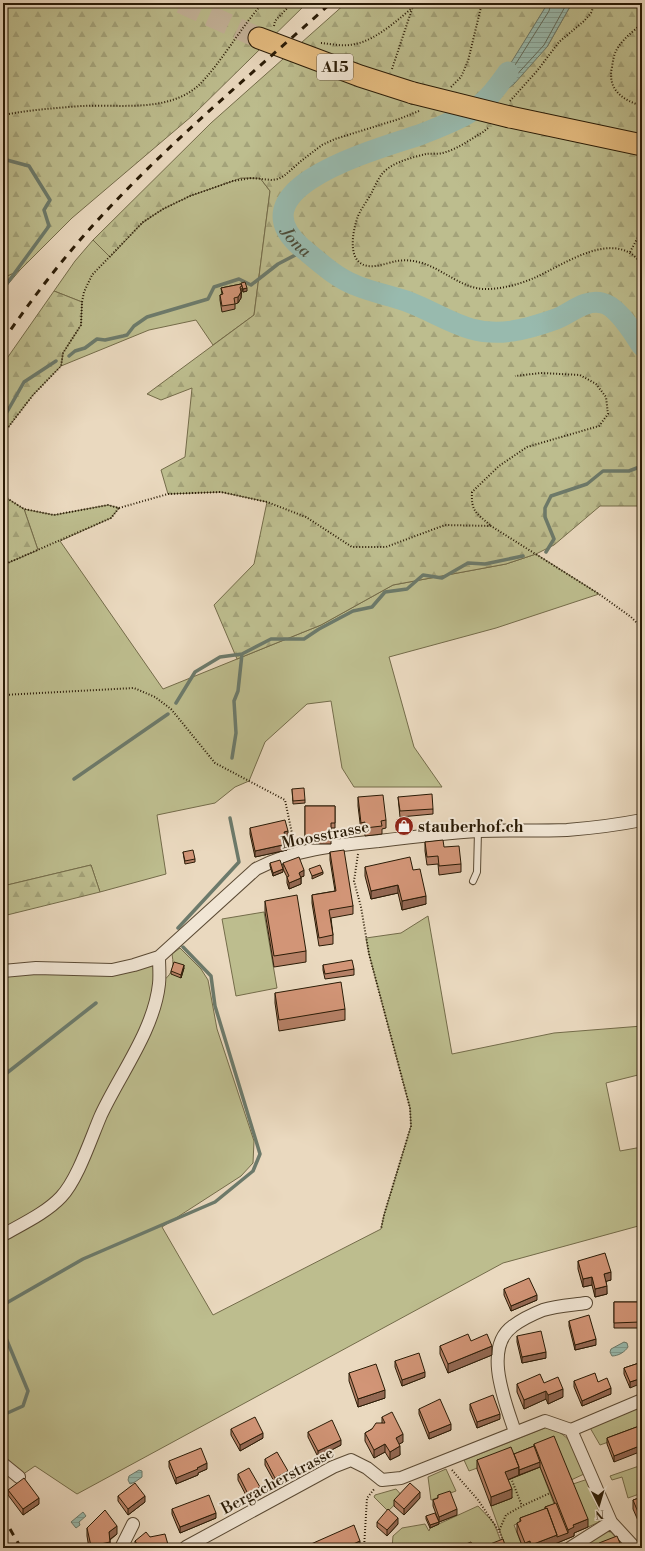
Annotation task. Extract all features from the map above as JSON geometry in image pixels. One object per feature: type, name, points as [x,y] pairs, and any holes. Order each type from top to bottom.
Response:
[{"type":"highway","name":"A15","points":[[267,33],[360,76],[413,93],[509,110],[642,145]]},
{"type":"street","name":"Moosstrasse","points":[[3,971],[36,968],[112,970],[159,957],[256,869],[296,853],[358,843],[478,831],[566,830],[608,826],[642,820]]},
{"type":"street","points":[[3,1235],[41,1213],[61,1197],[73,1179],[102,1112],[138,1046],[152,1012],[159,985],[159,957]]},
{"type":"street","points":[[515,1432],[503,1396],[497,1367],[500,1342],[512,1326],[544,1310],[586,1303]]},
{"type":"street","points":[[382,1480],[401,1478],[545,1421],[571,1430],[642,1400]]},
{"type":"street","points":[[571,1430],[610,1522],[635,1548]]},
{"type":"street","name":"Bergacherstrasse","points":[[186,1547],[333,1466],[351,1460],[367,1468],[382,1480]]},
{"type":"street","points":[[3,1464],[19,1478]]},
{"type":"street","points":[[570,1548],[610,1522]]},
{"type":"street","points":[[121,1548],[133,1524]]},
{"type":"lane","points":[[473,881],[477,872],[478,831]]},
{"type":"path","points":[[3,115],[66,107],[156,104],[177,98],[192,90],[207,75],[263,3]]},
{"type":"path","points":[[267,33],[275,21],[292,3]]},
{"type":"path","points":[[314,43],[356,44],[371,38],[392,25],[418,3]]},
{"type":"path","points":[[509,110],[559,42],[584,21],[591,13],[595,3]]},
{"type":"path","points":[[395,59],[403,33],[409,21],[412,8]]},
{"type":"path","points":[[642,24],[624,40],[617,49],[613,58],[611,75],[612,83],[616,92],[625,100],[642,106]]},
{"type":"path","points":[[489,126],[483,132],[452,150],[437,154],[427,154],[399,162],[381,174],[358,215],[356,224],[353,248],[356,258],[362,264],[373,266],[408,260],[419,262],[431,266],[468,286],[489,290],[533,279],[595,250],[613,248],[621,249],[630,252],[642,265]]},
{"type":"path","points":[[3,434],[33,395],[60,366],[63,353],[81,325],[84,292],[92,275],[143,222],[163,209],[190,196],[233,181],[251,178],[272,180],[278,179]]},
{"type":"path","points":[[630,252],[642,230]]},
{"type":"path","points":[[515,376],[541,373],[580,375],[596,384],[606,397],[608,414],[600,426],[527,446],[499,466],[472,492],[472,504],[478,514],[491,526],[599,594],[631,617],[642,628]]},
{"type":"path","points":[[3,494],[24,509],[54,515],[108,505],[119,508],[168,494],[221,492],[267,502],[306,517],[352,547],[386,547],[445,525],[491,526]]},
{"type":"path","points":[[3,565],[111,518],[119,508]]},
{"type":"path","points":[[3,694],[134,688],[154,697],[171,709],[215,763],[285,800],[296,853]]},
{"type":"path","points":[[358,843],[354,881],[361,907],[369,954],[410,1108],[411,1126],[381,1229]]},
{"type":"path","points":[[444,1461],[478,1500],[499,1531],[503,1542]]},
{"type":"path","points":[[511,1478],[522,1506]]},
{"type":"path","points":[[364,1548],[367,1498],[382,1480]]},
{"type":"path","points":[[499,1531],[506,1515],[550,1493]]},
{"type":"green space","points":[[3,3],[307,3],[192,116],[72,218],[20,270],[3,278]]},
{"type":"green space","points":[[346,3],[548,3],[492,95],[547,47],[572,3],[642,3],[642,506],[600,506],[554,545],[536,554],[506,564],[393,585],[321,625],[237,659],[214,605],[254,564],[267,502],[221,492],[168,494],[161,470],[185,457],[192,388],[161,400],[147,394],[254,315],[270,191],[260,178],[241,178],[190,196],[163,209],[143,222],[110,257],[93,240],[211,123]]},
{"type":"green space","points":[[241,178],[260,178],[270,191],[254,315],[213,345],[196,320],[149,330],[61,366],[63,353],[82,302],[54,291],[75,261],[93,240],[110,257],[140,226],[166,207],[203,191]]},
{"type":"green space","points":[[20,270],[3,290],[3,278]]},
{"type":"green space","points":[[54,291],[82,302],[81,325],[63,353],[61,366],[33,395],[3,434],[3,364]]},
{"type":"green space","points":[[3,494],[5,497],[24,509],[38,550],[3,565]]},
{"type":"green space","points":[[108,505],[119,508],[111,518],[60,541],[163,689],[321,625],[393,585],[506,564],[536,554],[599,594],[496,628],[389,657],[414,747],[442,787],[354,787],[342,768],[331,701],[307,704],[265,742],[249,781],[235,787],[215,803],[157,815],[166,874],[100,892],[91,865],[3,886],[3,565],[38,550],[24,509],[54,515]]},
{"type":"green space","points":[[91,865],[100,892],[3,916],[3,886]]},
{"type":"green space","points":[[264,912],[277,988],[236,996],[222,919]]},
{"type":"green space","points":[[428,916],[452,1054],[554,1033],[642,1026],[642,1074],[606,1083],[620,1151],[642,1147],[642,1225],[503,1263],[77,1494],[35,1466],[19,1477],[3,1464],[3,971],[112,970],[159,957],[159,985],[171,972],[173,964],[172,954],[180,948],[201,969],[208,980],[217,1029],[254,1141],[253,1163],[241,1176],[162,1227],[213,1315],[381,1229],[411,1126],[410,1108],[366,938],[401,933]]},
{"type":"green space","points":[[642,1405],[642,1430],[600,1445],[589,1426]]},
{"type":"green space","points":[[547,1427],[568,1439],[575,1451],[584,1474],[569,1481],[554,1444],[511,1456],[469,1471],[464,1460]]},
{"type":"green space","points":[[642,1465],[642,1493],[628,1498],[622,1477],[612,1480],[610,1476]]},
{"type":"green space","points":[[540,1467],[556,1509],[514,1525],[523,1548],[506,1548],[491,1506],[512,1498],[505,1481]]},
{"type":"green space","points":[[446,1469],[456,1491],[431,1500],[428,1477]]},
{"type":"green space","points":[[588,1479],[601,1511],[599,1522],[588,1527],[570,1485]]},
{"type":"green space","points":[[396,1489],[403,1497],[388,1511],[374,1497],[375,1495]]},
{"type":"green space","points":[[478,1506],[494,1523],[503,1547],[392,1548],[393,1536],[402,1528],[425,1524],[429,1531],[430,1528]]},
{"type":"green space","points":[[604,1531],[611,1532],[625,1548],[576,1548]]},
{"type":"water","points":[[548,3],[572,3],[547,47],[514,84],[505,91],[491,95]]},
{"type":"water","points":[[624,1342],[627,1343],[627,1349],[612,1356],[610,1352],[611,1349]]},
{"type":"water","points":[[139,1470],[142,1471],[142,1477],[130,1484],[128,1480],[129,1476]]},
{"type":"water","points":[[83,1512],[86,1516],[79,1522],[80,1525],[76,1528],[71,1522]]},
{"type":"building","points":[[245,282],[247,288],[243,289],[241,283]]},
{"type":"building","points":[[241,284],[241,292],[238,297],[234,298],[235,304],[222,306],[220,295],[223,294],[221,288]]},
{"type":"building","points":[[304,788],[305,800],[293,801],[292,789]]},
{"type":"building","points":[[432,794],[433,809],[400,811],[398,797]]},
{"type":"building","points":[[383,795],[386,820],[381,821],[382,826],[365,828],[365,822],[361,823],[358,797]]},
{"type":"building","points":[[305,806],[335,806],[335,823],[331,823],[331,838],[305,838]]},
{"type":"building","points":[[285,820],[288,831],[284,832],[287,844],[255,851],[250,828]]},
{"type":"building","points":[[443,840],[444,847],[459,846],[461,864],[439,866],[438,856],[427,857],[425,842]]},
{"type":"building","points":[[193,850],[195,859],[185,861],[183,852]]},
{"type":"building","points":[[344,850],[353,906],[329,910],[333,935],[319,938],[312,895],[336,891],[330,852]]},
{"type":"building","points":[[299,857],[304,870],[299,873],[301,878],[289,883],[287,877],[289,876],[283,863]]},
{"type":"building","points":[[410,857],[413,870],[420,869],[426,896],[402,901],[398,885],[371,891],[365,867]]},
{"type":"building","points":[[280,860],[283,869],[273,873],[270,863]]},
{"type":"building","points":[[320,865],[323,872],[312,876],[309,869]]},
{"type":"building","points":[[297,895],[306,951],[274,956],[265,901]]},
{"type":"building","points":[[352,960],[354,969],[325,974],[323,965]]},
{"type":"building","points":[[174,962],[184,965],[181,975],[171,971]]},
{"type":"building","points":[[341,982],[345,1009],[279,1020],[275,993]]},
{"type":"building","points":[[605,1253],[611,1272],[604,1274],[607,1286],[595,1289],[592,1277],[583,1279],[578,1261]]},
{"type":"building","points":[[529,1278],[537,1295],[511,1306],[504,1289]]},
{"type":"building","points":[[614,1302],[640,1302],[640,1322],[614,1323]]},
{"type":"building","points":[[589,1315],[596,1339],[575,1345],[569,1321]]},
{"type":"building","points":[[541,1331],[546,1352],[522,1357],[517,1336]]},
{"type":"building","points":[[468,1334],[471,1341],[487,1334],[492,1346],[448,1364],[440,1346]]},
{"type":"building","points":[[419,1353],[425,1372],[402,1380],[395,1361]]},
{"type":"building","points":[[642,1362],[642,1378],[630,1382],[624,1368]]},
{"type":"building","points":[[376,1364],[385,1390],[358,1399],[349,1373]]},
{"type":"building","points":[[595,1373],[598,1382],[607,1378],[611,1388],[582,1401],[574,1381]]},
{"type":"building","points":[[540,1374],[544,1383],[558,1377],[563,1389],[548,1395],[546,1391],[524,1400],[517,1384]]},
{"type":"building","points":[[493,1395],[500,1414],[477,1422],[470,1404]]},
{"type":"building","points":[[440,1399],[451,1424],[429,1433],[419,1409]]},
{"type":"building","points":[[392,1412],[403,1434],[396,1438],[400,1446],[390,1452],[385,1444],[374,1450],[365,1433],[372,1429],[376,1423],[385,1423],[382,1417]]},
{"type":"building","points":[[255,1417],[263,1433],[240,1445],[231,1429]]},
{"type":"building","points":[[332,1420],[341,1440],[318,1451],[308,1432]]},
{"type":"building","points":[[642,1425],[642,1445],[614,1456],[607,1438]]},
{"type":"building","points":[[554,1436],[588,1519],[573,1525],[574,1527],[568,1530],[534,1444]]},
{"type":"building","points":[[534,1446],[540,1462],[519,1470],[514,1454]]},
{"type":"building","points":[[511,1447],[519,1467],[505,1472],[512,1489],[491,1497],[477,1460]]},
{"type":"building","points":[[201,1448],[207,1463],[197,1468],[198,1469],[176,1478],[169,1461]]},
{"type":"building","points":[[277,1452],[288,1471],[275,1478],[265,1459]]},
{"type":"building","points":[[249,1468],[260,1487],[248,1494],[238,1474]]},
{"type":"building","points":[[24,1478],[39,1498],[23,1509],[8,1490]]},
{"type":"building","points":[[135,1483],[145,1496],[128,1509],[118,1496]]},
{"type":"building","points":[[410,1483],[420,1492],[404,1509],[394,1500]]},
{"type":"building","points":[[450,1491],[457,1509],[439,1517],[433,1500],[438,1498],[438,1495]]},
{"type":"building","points":[[209,1495],[216,1513],[180,1527],[172,1509]]},
{"type":"building","points":[[642,1497],[642,1516],[640,1517],[633,1500]]},
{"type":"building","points":[[556,1503],[568,1533],[557,1537],[547,1508],[546,1509],[545,1507]]},
{"type":"building","points":[[547,1508],[557,1535],[531,1545],[530,1541],[525,1543],[517,1523],[521,1521],[520,1518]]},
{"type":"building","points":[[388,1509],[398,1518],[387,1530],[377,1522]]},
{"type":"building","points":[[105,1510],[117,1526],[109,1532],[110,1542],[91,1546],[87,1528]]},
{"type":"building","points":[[435,1513],[439,1522],[430,1525],[426,1516]]},
{"type":"building","points":[[354,1525],[360,1541],[344,1548],[302,1548]]},
{"type":"building","points":[[146,1532],[150,1537],[165,1534],[169,1548],[140,1548],[135,1541]]},
{"type":"building","points":[[617,1536],[622,1548],[601,1548],[599,1543]]},
{"type":"building","points":[[503,1539],[506,1548],[480,1548]]},
{"type":"building","points":[[471,1542],[474,1548],[456,1548]]},
{"type":"waterway","name":"Jona","points":[[508,72],[485,101],[467,114],[422,134],[349,159],[322,172],[299,188],[285,205],[285,225],[301,247],[341,278],[367,290],[406,301],[457,324],[482,331],[512,331],[556,319],[578,307],[596,302],[608,305],[614,309],[625,321],[642,346]]},
{"type":"waterway","points":[[3,159],[29,166],[50,200],[44,210],[49,226],[3,289]]},
{"type":"waterway","points":[[69,356],[75,351],[85,348],[97,339],[105,340],[127,335],[134,326],[147,317],[208,299],[214,287],[239,279],[251,285],[278,264],[305,250]]},
{"type":"waterway","points":[[3,419],[24,382],[56,361]]},
{"type":"waterway","points":[[546,552],[554,539],[545,517],[545,508],[551,496],[587,484],[603,471],[629,471],[642,466]]},
{"type":"waterway","points":[[232,758],[236,733],[234,701],[238,691],[242,654],[271,639],[304,639],[319,629],[353,611],[372,607],[385,592],[407,589],[423,575],[442,578],[468,563],[485,564],[523,556]]},
{"type":"waterway","points":[[176,703],[195,672],[220,657],[242,654]]},
{"type":"waterway","points":[[74,779],[168,714]]},
{"type":"waterway","points":[[178,928],[239,862],[230,818]]},
{"type":"waterway","points":[[3,1305],[83,1259],[215,1202],[253,1171],[260,1154],[215,1006],[211,976],[183,947]]},
{"type":"waterway","points":[[3,1076],[96,1003]]},
{"type":"waterway","points":[[3,1331],[28,1391],[23,1406],[3,1415]]},
{"type":"tunnel","points":[[181,3],[259,38]]},
{"type":"railway","points":[[3,341],[53,272],[80,239],[135,181],[246,78],[331,3]]},
{"type":"railway","points":[[3,1517],[21,1548]]},
{"type":"place","name":"stauberhof.ch","points":[[404,826]]}]
